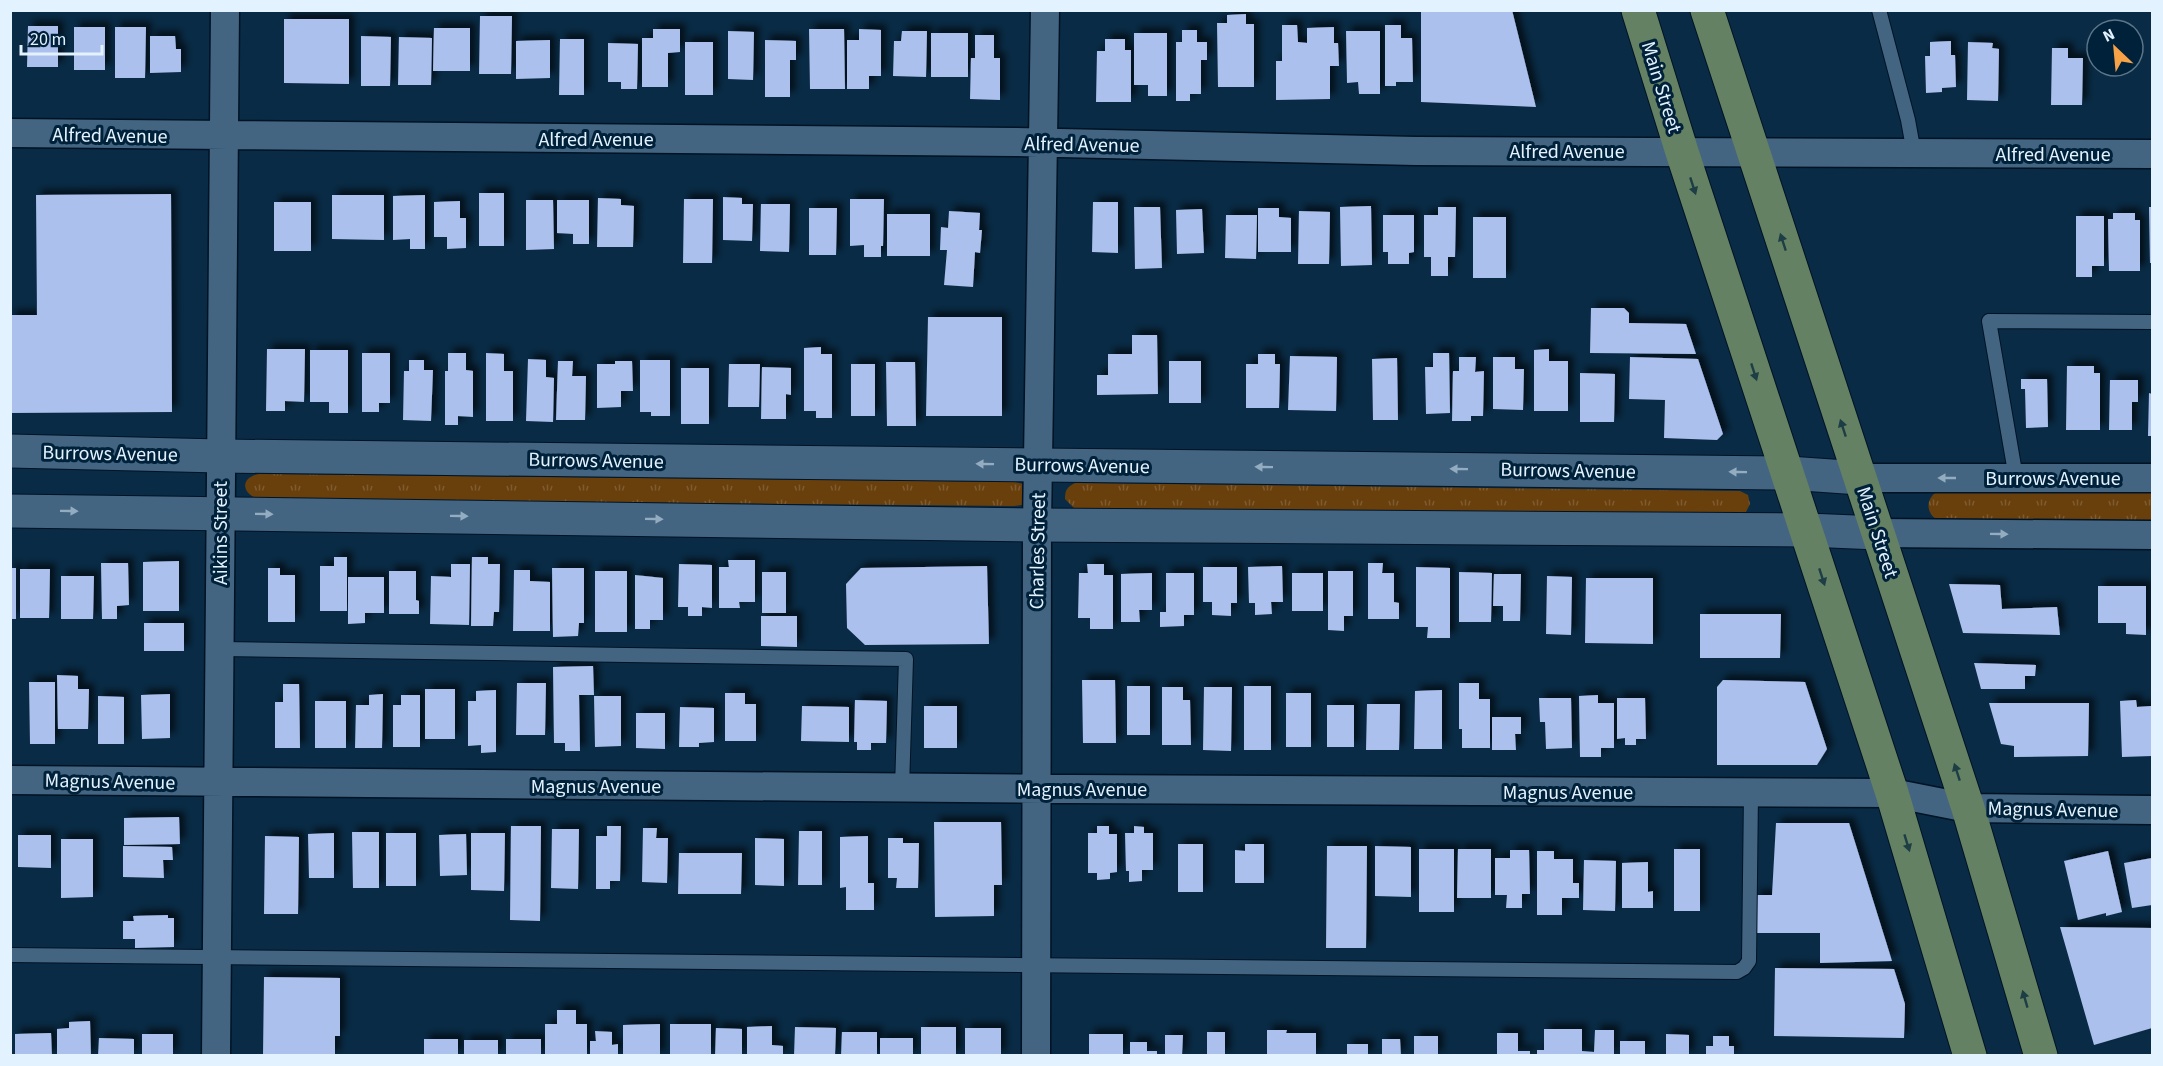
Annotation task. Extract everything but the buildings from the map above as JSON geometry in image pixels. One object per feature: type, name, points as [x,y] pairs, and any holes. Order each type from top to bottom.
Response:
[{"type":"main road","name":"Main Street","points":[[1638,10],[1682,152],[1892,793],[1970,1056]]},
{"type":"main road","name":"Main Street","points":[[1707,10],[1968,808],[2041,1056]]},
{"type":"street","name":"Aikins Street","points":[[216,1056],[225,10]]},
{"type":"street","name":"Charles Street","points":[[1036,1056],[1037,525],[1045,10]]},
{"type":"street","name":"Alfred Avenue","points":[[10,133],[1044,143],[1404,151],[2152,154]]},
{"type":"street","name":"Burrows Avenue","points":[[10,451],[220,456],[1788,473],[1860,477],[2152,478]]},
{"type":"street","points":[[10,511],[1037,525],[1807,530],[1878,533],[2152,535]]},
{"type":"street","name":"Magnus Avenue","points":[[10,780],[1036,789],[1892,793],[1968,808],[2152,810]]},
{"type":"lane","points":[[1879,10],[1908,120],[1914,153]]},
{"type":"lane","points":[[2016,478],[1989,321],[2152,322]]},
{"type":"lane","points":[[220,649],[906,658],[902,788]]},
{"type":"lane","points":[[10,955],[1737,972],[1749,961],[1751,793]]},
{"type":"green space","points":[[259,474],[1015,482],[1028,488],[1028,501],[1014,506],[259,499],[253,497],[245,486],[248,478]]},
{"type":"green space","points":[[1075,483],[1740,491],[1748,495],[1750,504],[1746,512],[1736,514],[1074,508],[1065,496],[1067,489]]},
{"type":"green space","points":[[1938,491],[2152,491],[2152,524],[1937,520],[1930,513],[1928,505],[1931,497]]}]
